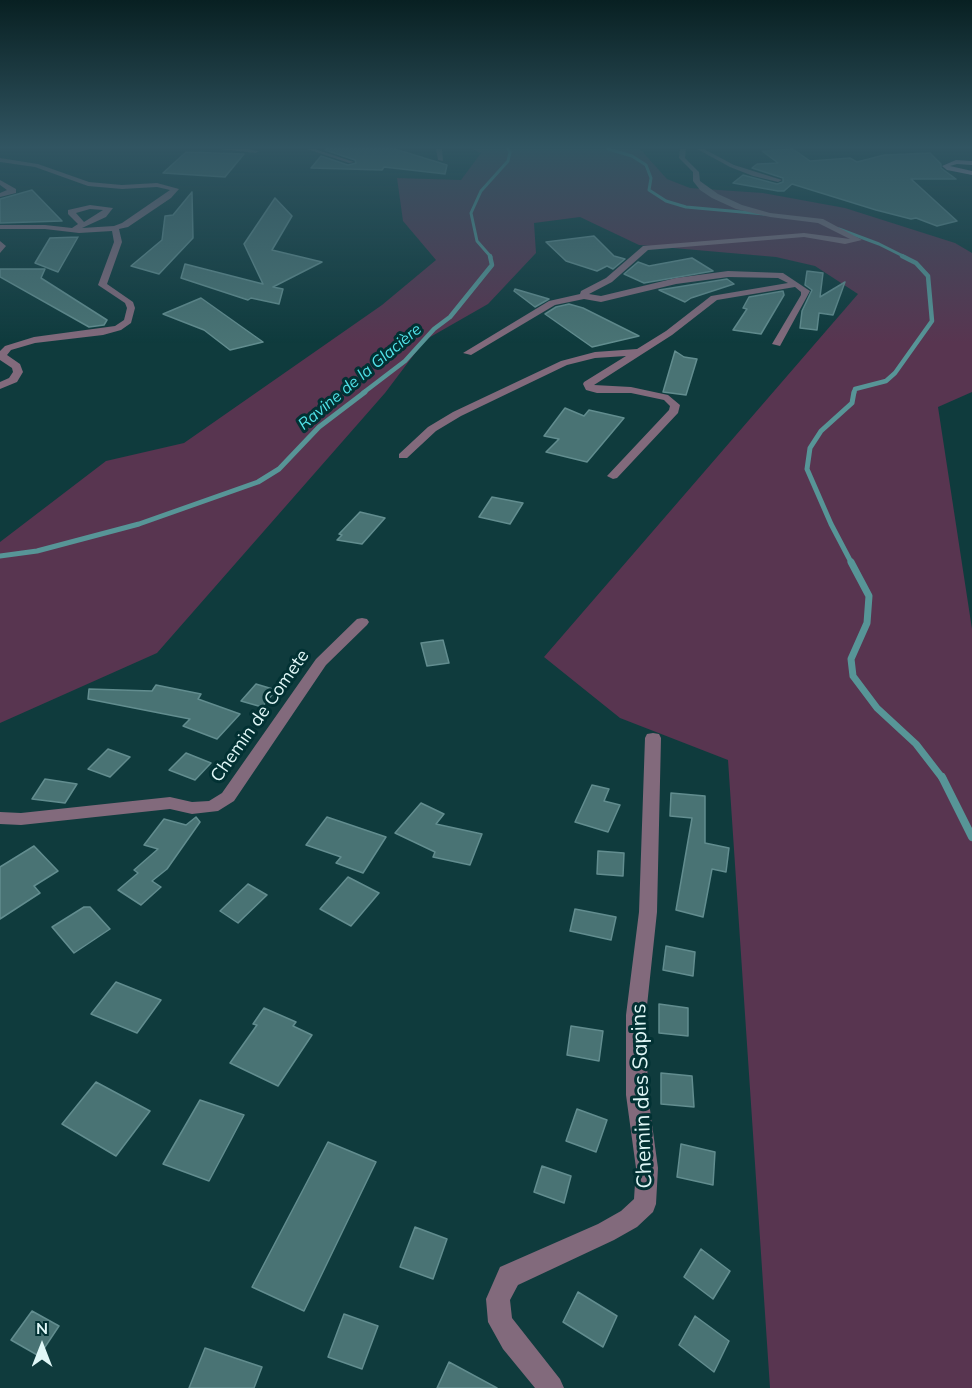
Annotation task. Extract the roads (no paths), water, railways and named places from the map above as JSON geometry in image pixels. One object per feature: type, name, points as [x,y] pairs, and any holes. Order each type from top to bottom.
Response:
[{"type":"street","points":[[0,227],[45,227],[93,231],[115,228],[141,214]]},
{"type":"street","points":[[584,296],[588,290],[609,280],[646,248],[804,235],[845,242],[858,240],[820,221],[765,214]]},
{"type":"street","points":[[72,230],[82,224]]},
{"type":"street","points":[[0,387],[13,380],[18,372],[16,366],[5,360],[2,355],[8,348],[27,341],[104,332],[118,328],[128,321],[131,308],[129,302],[102,285],[118,242],[115,228]]},
{"type":"street","points":[[0,243],[2,246],[0,251]]},
{"type":"street","points":[[468,353],[552,303],[584,296],[601,299],[676,281],[728,274],[780,275],[806,291],[777,344]]},
{"type":"street","points":[[613,476],[674,411],[675,405],[668,399],[631,390],[590,388],[588,384],[592,379],[639,352],[714,298],[797,284]]},
{"type":"street","points":[[403,456],[432,429],[457,414],[564,363],[595,355],[639,352]]},
{"type":"street","name":"Chemin de Comete","points":[[0,818],[21,819],[94,809],[170,803],[192,808],[212,807],[228,797],[321,662],[362,622]]},
{"type":"street","name":"Chemin des Sapins","points":[[551,1388],[500,1322],[498,1299],[509,1276],[606,1232],[629,1219],[645,1204],[647,1168],[637,1095],[636,1015],[648,912],[653,738]]},
{"type":"waterway","name":"Ravine de la Glacière","points":[[471,214],[477,241],[491,257]]},
{"type":"waterway","points":[[839,229],[879,244],[905,257]]},
{"type":"waterway","name":"Ravine de la Glacière","points":[[363,393],[405,361],[434,329],[450,317],[492,265],[490,256]]},
{"type":"waterway","points":[[854,393],[855,389],[886,381],[895,373],[932,321],[928,276],[916,263],[902,256]]},
{"type":"waterway","name":"Ravine de la Glacière","points":[[0,556],[37,551],[139,524],[258,482],[279,469],[319,427],[365,392]]},
{"type":"waterway","points":[[852,564],[831,524],[807,469],[810,448],[821,431],[852,403],[854,392]]},
{"type":"waterway","points":[[851,562],[869,596],[867,623],[851,659],[853,676],[877,708],[916,744],[943,779]]},
{"type":"waterway","points":[[943,779],[972,837]]}]
